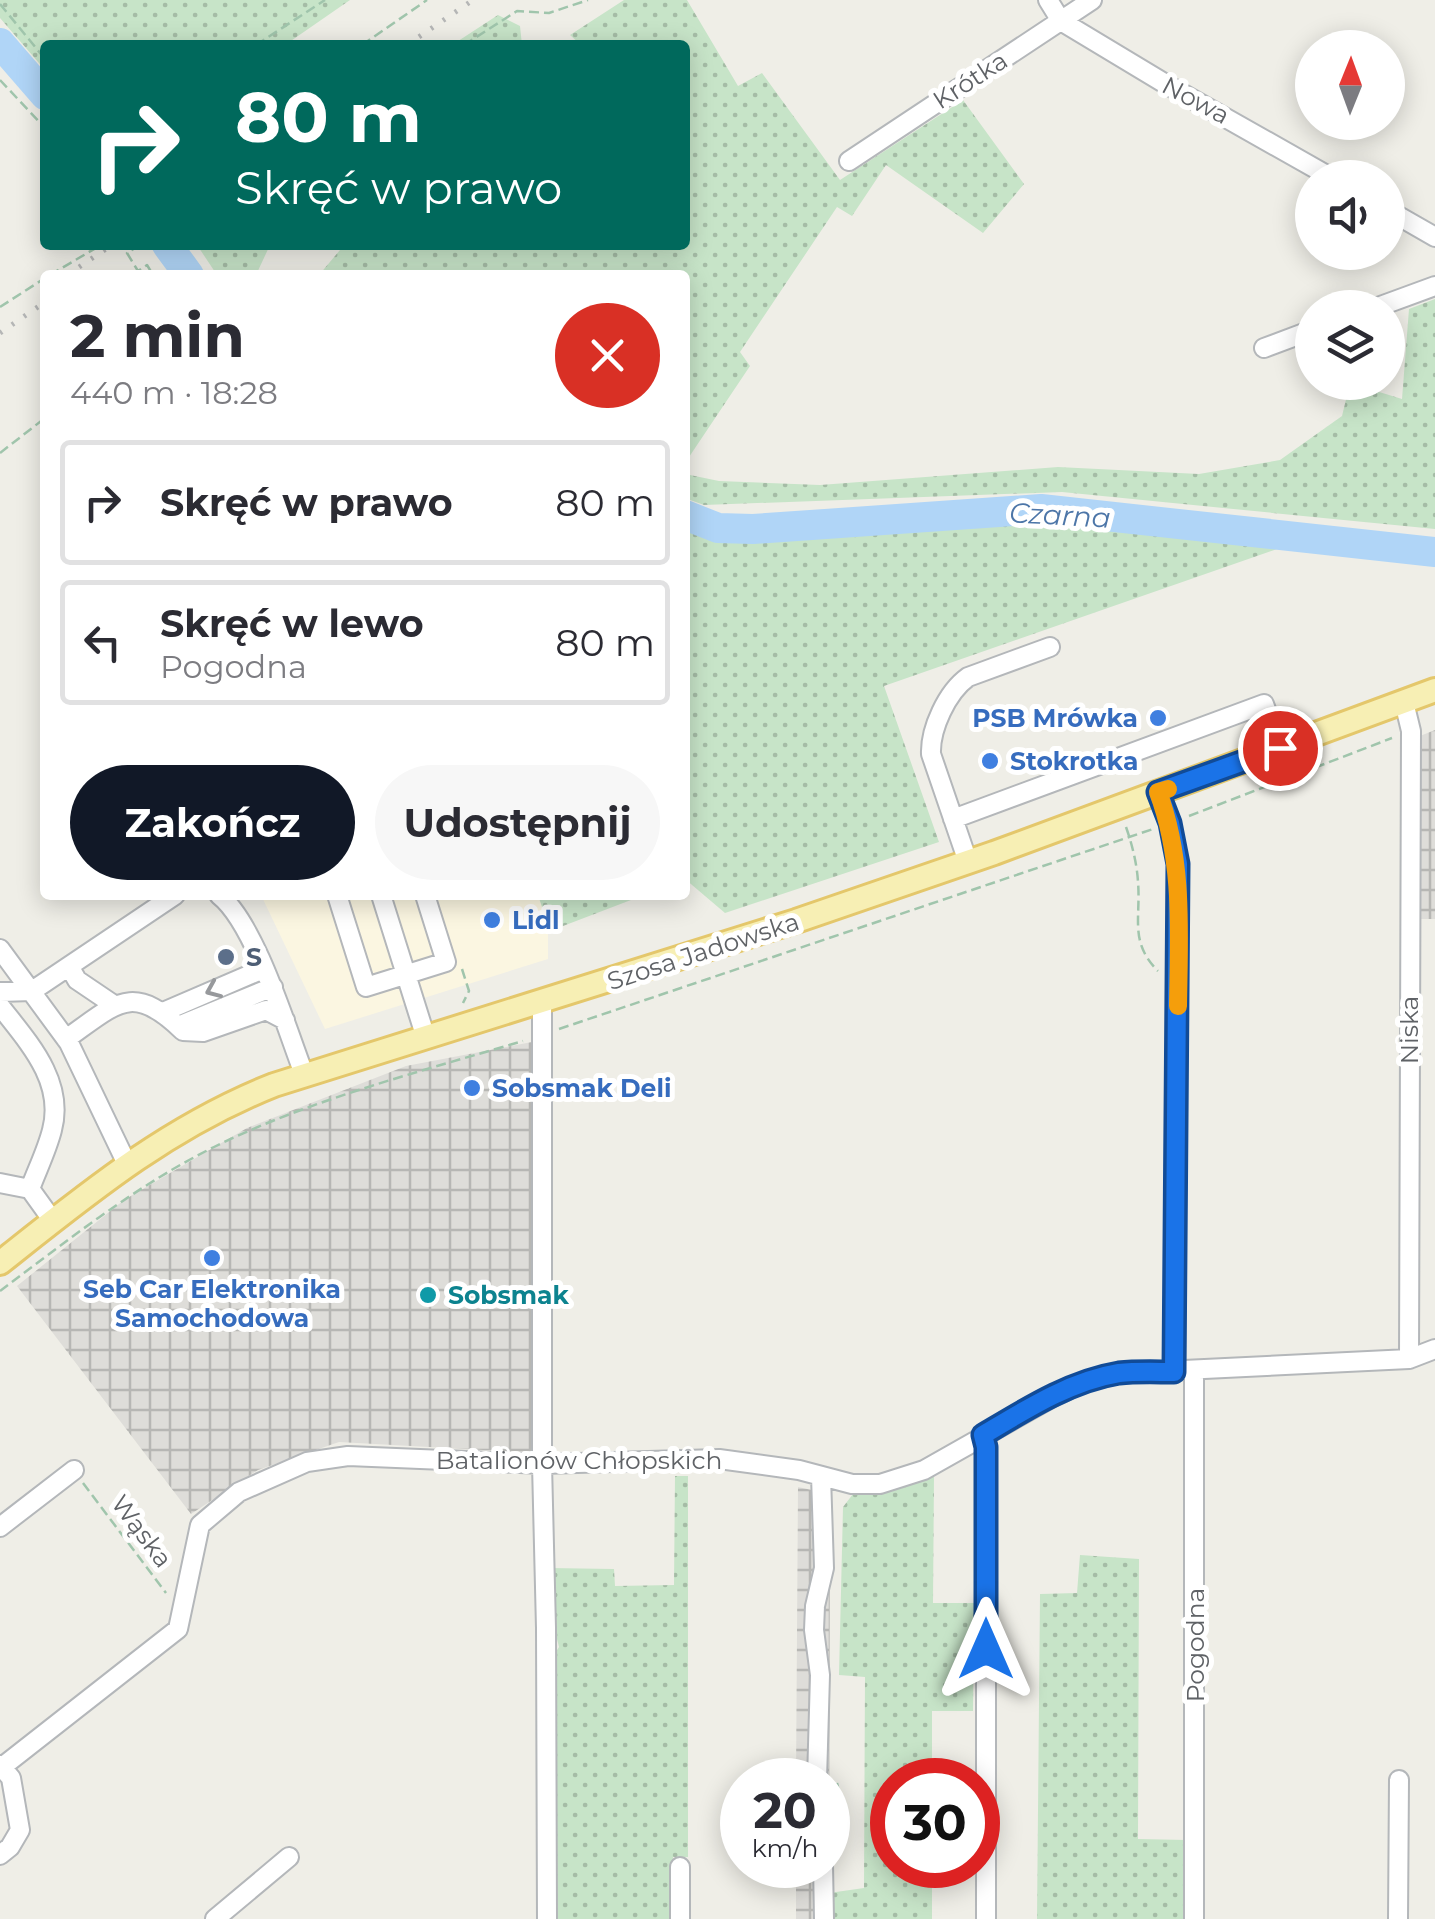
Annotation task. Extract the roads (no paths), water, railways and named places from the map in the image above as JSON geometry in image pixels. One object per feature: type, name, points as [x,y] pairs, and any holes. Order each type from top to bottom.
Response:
[{"type":"main road","name":"Szosa Jadowska","points":[[0,1262],[127,1164],[216,1110],[304,1074],[542,1002],[968,862],[1435,690]]},
{"type":"street","points":[[1048,0],[1062,20]]},
{"type":"street","name":"Krótka","points":[[849,162],[1092,0]]},
{"type":"street","name":"Nowa","points":[[1062,20],[1300,160]]},
{"type":"street","points":[[1405,220],[1435,237]]},
{"type":"street","points":[[1405,297],[1435,286]]},
{"type":"street","points":[[1264,348],[1295,336]]},
{"type":"street","points":[[968,862],[930,754],[930,739],[956,685],[1050,647]]},
{"type":"street","name":"Niska","points":[[1404,702],[1412,730],[1409,1359]]},
{"type":"street","points":[[953,818],[1264,704],[1280,748]]},
{"type":"street","points":[[1158,792],[1170,823],[1178,864],[1174,1372]]},
{"type":"street","points":[[0,992],[32,991],[168,900]]},
{"type":"street","points":[[225,900],[272,987],[304,1074]]},
{"type":"street","points":[[339,900],[366,988],[446,962],[427,900]]},
{"type":"street","points":[[383,900],[425,1035]]},
{"type":"street","points":[[0,948],[66,1040],[127,1164]]},
{"type":"street","points":[[69,966],[77,980],[114,1005]]},
{"type":"street","points":[[163,1012],[263,969]]},
{"type":"street","points":[[178,1026],[272,987]]},
{"type":"street","points":[[66,1040],[114,1005],[138,1000],[163,1012],[183,1031],[204,1032],[266,1010],[284,1020]]},
{"type":"street","points":[[542,1002],[547,1919]]},
{"type":"street","points":[[0,1006],[44,1064],[54,1099],[53,1128],[30,1189]]},
{"type":"street","points":[[0,1183],[30,1189],[53,1221]]},
{"type":"street","name":"Batalionów Chłopskich","points":[[1,1766],[178,1629],[200,1526],[239,1492],[307,1462],[348,1456],[542,1464],[719,1458],[858,1485],[893,1482],[924,1470],[1020,1413],[1084,1382],[1120,1373],[1409,1359],[1435,1349]]},
{"type":"street","name":"Pogodna","points":[[1194,1371],[1194,1919]]},
{"type":"street","points":[[983,1435],[986,1919]]},
{"type":"street","points":[[0,1527],[74,1470]]},
{"type":"street","points":[[820,1476],[824,1568],[814,1630],[825,1758]]},
{"type":"street","points":[[0,1855],[20,1830],[11,1778],[1,1766]]},
{"type":"street","points":[[1398,1919],[1399,1780]]},
{"type":"street","points":[[216,1919],[289,1857]]},
{"type":"street","points":[[680,1867],[680,1919]]},
{"type":"street","points":[[823,1888],[824,1919]]},
{"type":"waterway","name":"Czarna","points":[[0,43],[40,89]]},
{"type":"waterway","name":"Czarna","points":[[171,250],[185,270]]},
{"type":"waterway","name":"Czarna","points":[[690,517],[718,528],[753,529],[1041,509],[1435,552]]},
{"type":"railway","points":[[414,40],[473,0]]},
{"type":"railway","points":[[74,270],[104,250]]},
{"type":"railway","points":[[0,333],[40,305]]},
{"type":"place","name":"PSB Mrówka","points":[[1158,718]]},
{"type":"place","name":"Stokrotka","points":[[990,761]]},
{"type":"place","name":"Lidl","points":[[492,920]]},
{"type":"place","name":"S","points":[[226,957]]},
{"type":"place","name":"Sobsmak Deli","points":[[472,1088]]},
{"type":"place","name":"Seb Car Elektronika Samochodowa","points":[[212,1258]]},
{"type":"place","name":"Sobsmak","points":[[428,1295]]}]
